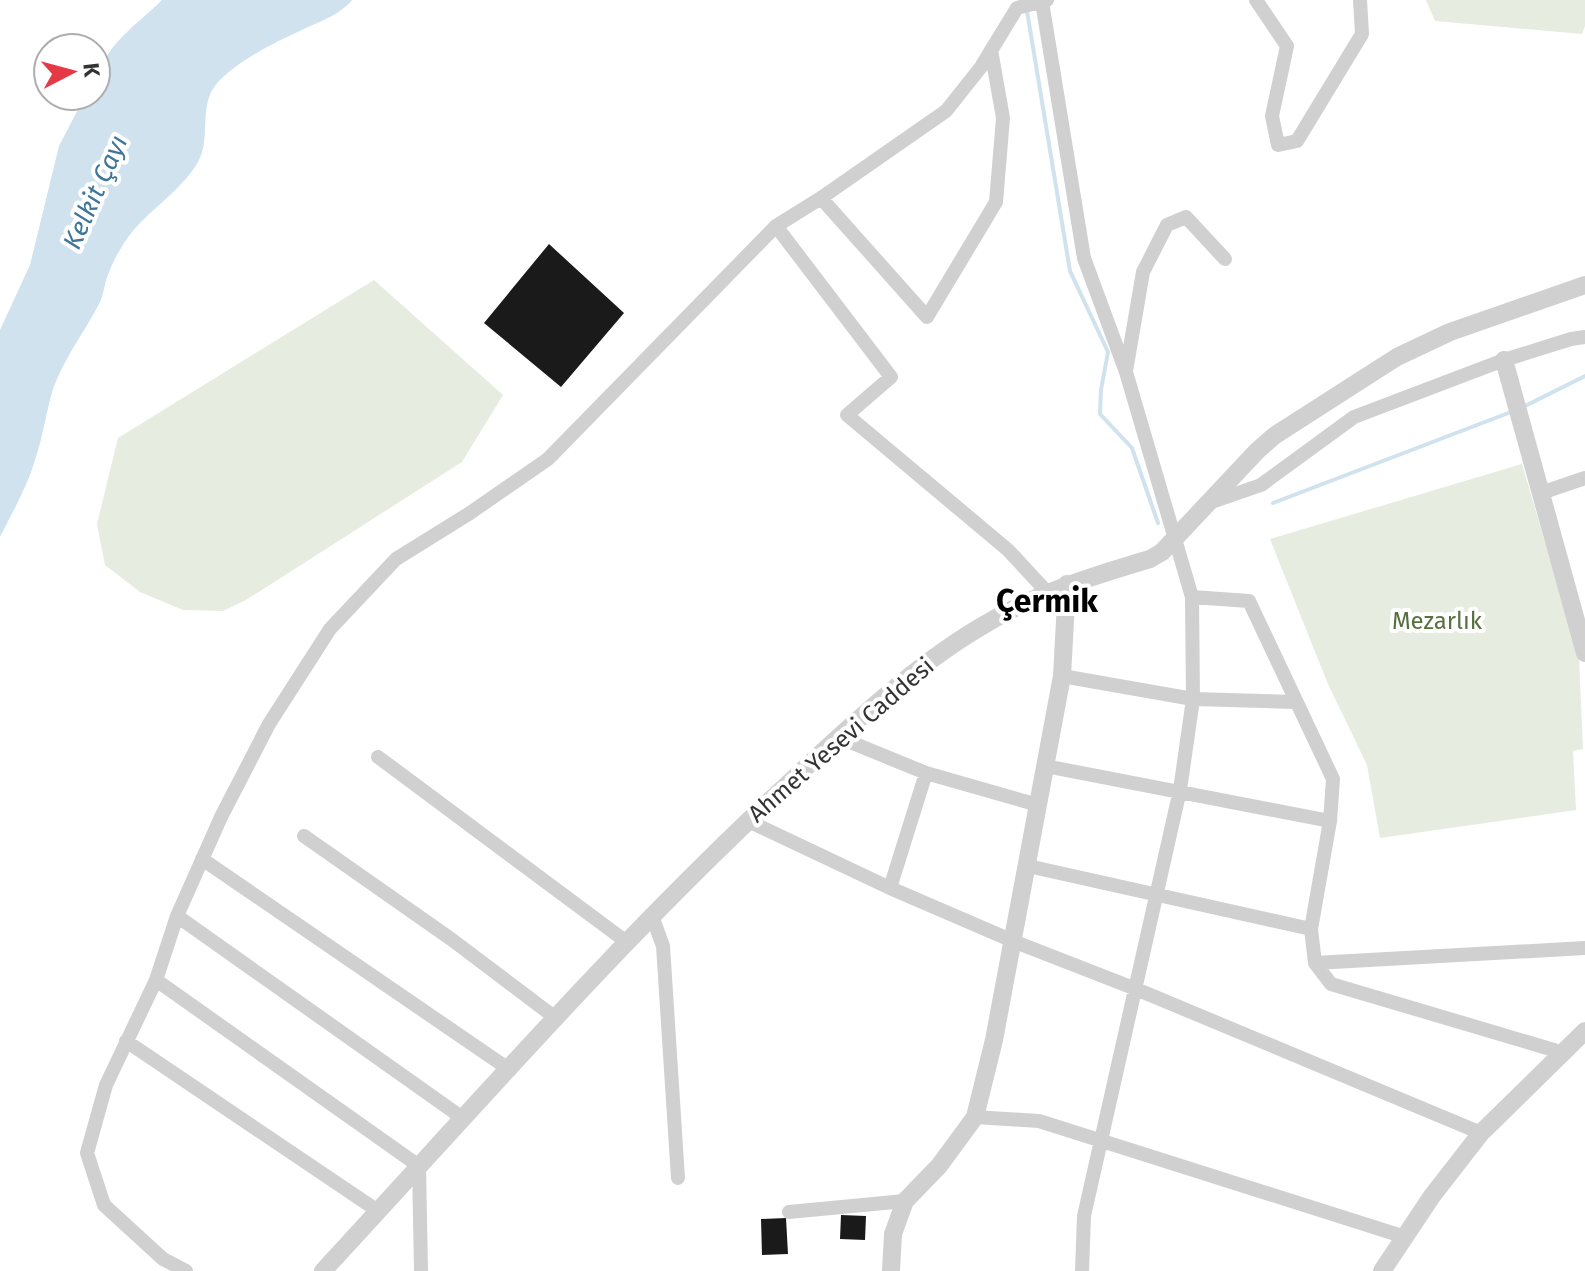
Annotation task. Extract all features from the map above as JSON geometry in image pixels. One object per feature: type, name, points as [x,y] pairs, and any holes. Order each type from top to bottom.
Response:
[{"type":"street","points":[[1256,0],[1287,46],[1272,116],[1278,145],[1297,141],[1362,34],[1360,0]]},
{"type":"street","points":[[186,1271],[163,1259],[104,1205],[87,1153],[106,1085],[156,980],[177,916],[202,859],[269,724],[330,629],[396,559],[548,459],[776,226],[946,111],[991,50],[1017,8],[1041,2],[1084,258],[1126,372],[1192,597],[1193,699],[1180,790],[1084,1216],[1082,1271]]},
{"type":"street","points":[[821,198],[927,317],[996,202],[1003,118],[991,50]]},
{"type":"street","points":[[1126,372],[1143,272],[1167,225],[1186,217],[1225,259]]},
{"type":"street","points":[[776,226],[891,377],[847,415],[1008,550],[1047,592]]},
{"type":"street","name":"Ahmet Yesevi Caddesi","points":[[323,1271],[652,916],[838,737],[909,677],[956,643],[1047,592],[1150,559],[1175,540],[1236,471],[1274,436],[1397,357],[1450,332],[1585,285]]},
{"type":"street","points":[[1209,503],[1261,485],[1354,417],[1504,360],[1585,337]]},
{"type":"street","points":[[1504,360],[1585,653]]},
{"type":"street","points":[[1541,493],[1585,478]]},
{"type":"street","points":[[891,1271],[893,1234],[905,1201],[939,1166],[975,1117],[994,1040],[1062,676],[1067,584]]},
{"type":"street","points":[[1192,597],[1249,601],[1333,779],[1330,821],[1311,929],[1315,963],[1331,984],[1564,1053]]},
{"type":"street","points":[[1062,676],[1193,699],[1295,702]]},
{"type":"street","points":[[838,737],[926,773],[1038,805]]},
{"type":"street","points":[[378,757],[628,943]]},
{"type":"street","points":[[1045,766],[1330,821]]},
{"type":"street","points":[[890,888],[926,773]]},
{"type":"street","points":[[748,821],[890,888],[1013,941],[1481,1133]]},
{"type":"street","points":[[304,836],[451,939],[557,1019]]},
{"type":"street","points":[[202,859],[510,1070]]},
{"type":"street","points":[[1028,866],[1311,929]]},
{"type":"street","points":[[177,916],[464,1119]]},
{"type":"street","points":[[652,916],[663,946],[678,1178]]},
{"type":"street","points":[[1315,963],[1585,948]]},
{"type":"street","points":[[156,980],[419,1166],[421,1271]]},
{"type":"street","points":[[1382,1271],[1440,1185],[1481,1133],[1585,1031]]},
{"type":"street","points":[[126,1041],[378,1211]]},
{"type":"street","points":[[975,1117],[1039,1121],[1405,1237]]},
{"type":"street","points":[[789,1212],[905,1201]]},
{"type":"green space","points":[[1426,0],[1585,0],[1585,26],[1582,34],[1435,21]]},
{"type":"green space","points":[[374,280],[503,395],[462,462],[246,600],[223,611],[183,610],[140,592],[105,565],[97,524],[118,438]]},
{"type":"green space","name":"Mezarlık","points":[[1522,464],[1579,658],[1583,749],[1573,751],[1576,810],[1380,838],[1367,765],[1328,684],[1270,539]]},
{"type":"water","name":"Kelkit Çayı","points":[[162,0],[352,0],[330,17],[248,58],[227,73],[212,91],[198,162],[180,185],[129,236],[115,258],[99,304],[58,378],[32,470],[0,537],[0,330],[30,265],[59,146],[77,112],[112,112],[112,49]]},
{"type":"building","points":[[549,244],[624,313],[561,387],[484,323]]},
{"type":"building","points":[[841,1215],[866,1216],[865,1240],[840,1239]]},
{"type":"building","points":[[786,1218],[788,1254],[762,1255],[761,1219]]},
{"type":"waterway","points":[[1027,11],[1070,271],[1108,352],[1100,414],[1132,448],[1158,523]]},
{"type":"waterway","points":[[1523,407],[1585,376]]},
{"type":"waterway","points":[[1273,503],[1511,412]]},
{"type":"district","name":"Çermik","points":[[1047,601]]}]
